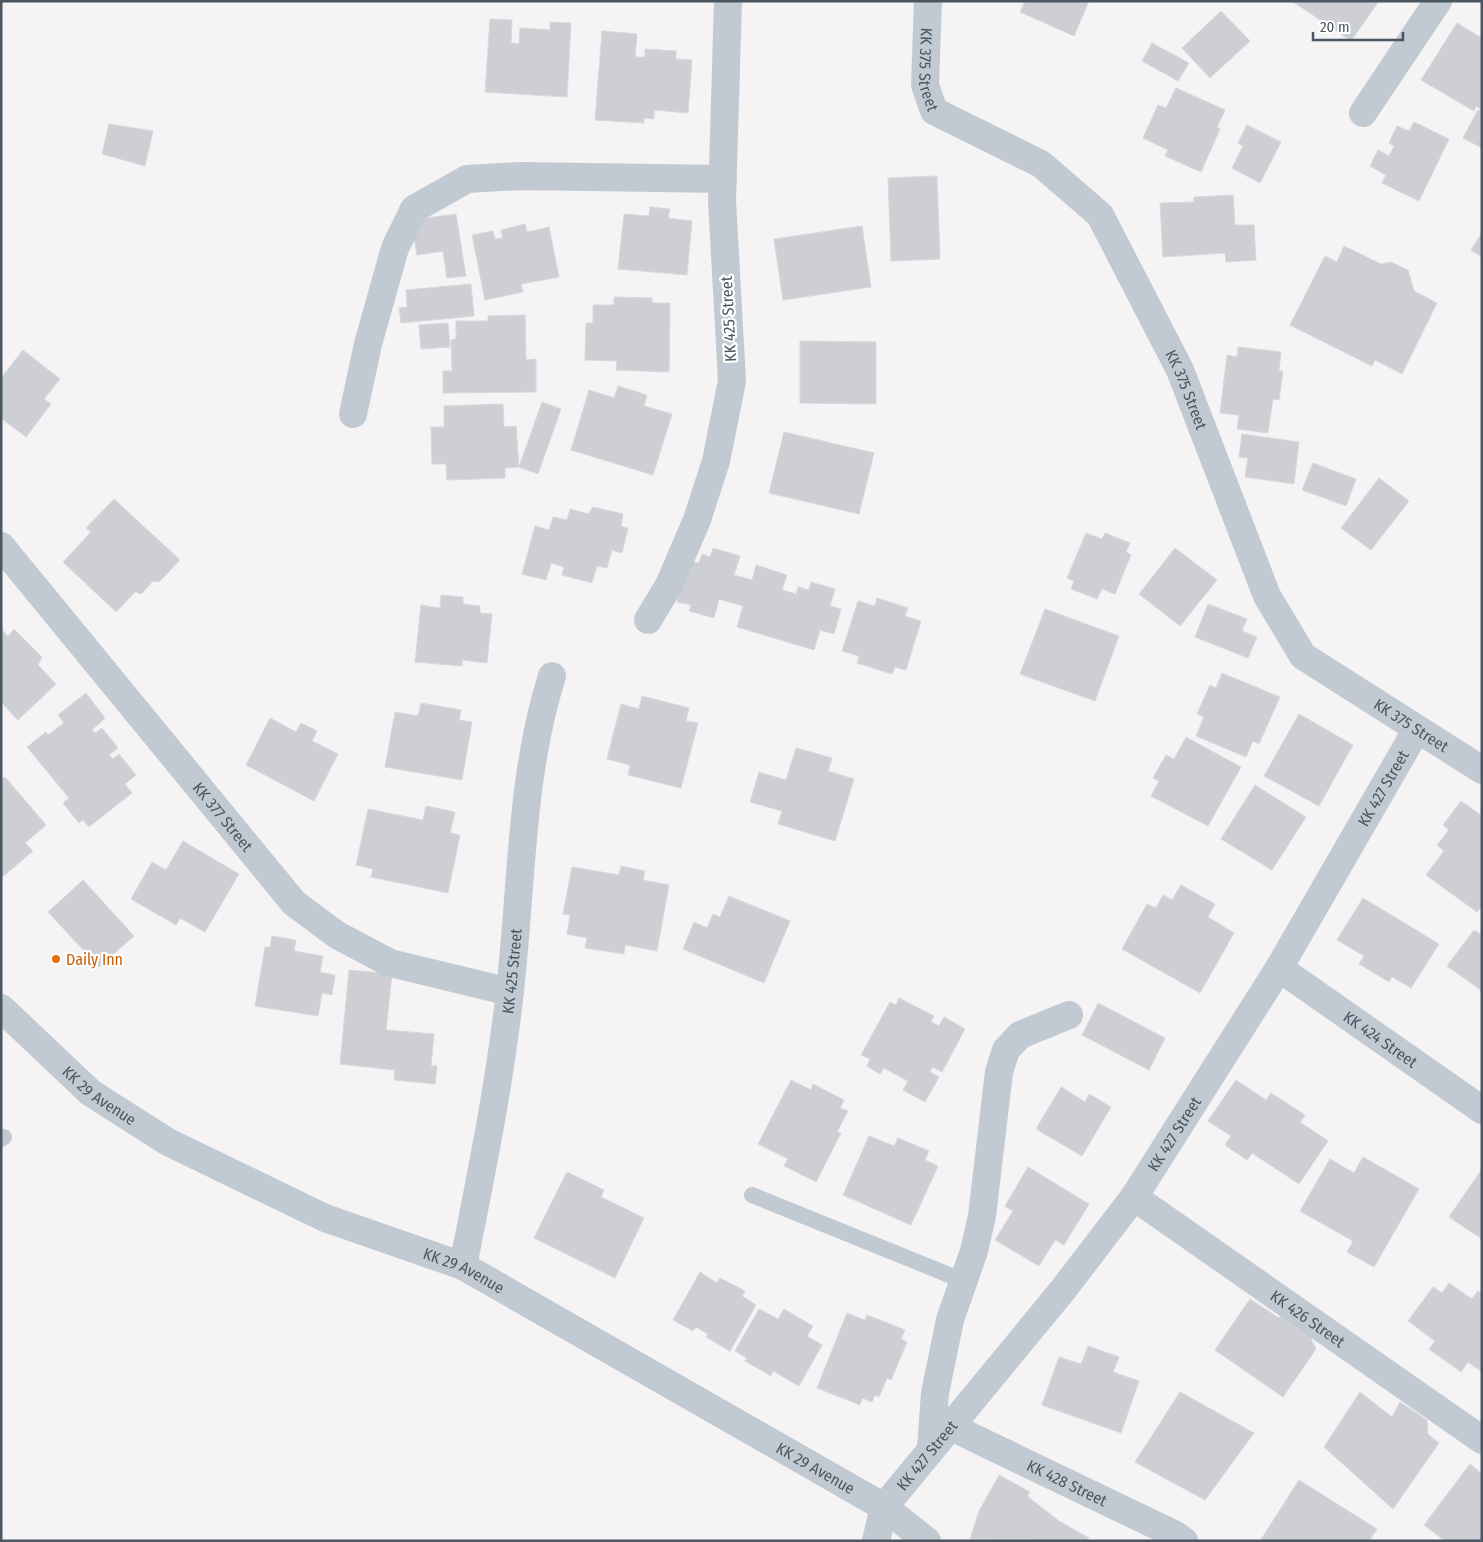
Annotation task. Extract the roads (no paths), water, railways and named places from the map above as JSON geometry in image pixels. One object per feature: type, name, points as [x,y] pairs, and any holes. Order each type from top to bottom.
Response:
[{"type":"street","name":"KK 425 Street","points":[[648,620],[669,585],[697,520],[716,461],[732,381],[723,179],[728,1]]},
{"type":"street","name":"KK 375 Street","points":[[928,1],[925,85],[934,111],[1041,164],[1100,215],[1180,370],[1268,596],[1303,656],[1482,770]]},
{"type":"street","points":[[1363,113],[1438,1]]},
{"type":"street","points":[[353,414],[368,344],[395,248],[414,209],[467,179],[520,176],[723,179]]},
{"type":"street","name":"KK 377 Street","points":[[1,546],[294,903],[337,935],[390,963],[510,992]]},
{"type":"street","name":"KK 425 Street","points":[[463,1266],[487,1140],[510,992],[525,820],[540,715],[552,676]]},
{"type":"street","name":"KK 427 Street","points":[[884,1507],[1062,1291],[1134,1197],[1280,968],[1417,729]]},
{"type":"street","name":"KK 424 Street","points":[[1280,968],[1482,1110]]},
{"type":"street","name":"KK 29 Avenue","points":[[1,1008],[92,1093],[168,1142],[325,1218],[463,1266],[884,1507],[927,1541]]},
{"type":"street","points":[[931,1448],[935,1393],[950,1320],[974,1251],[982,1216],[999,1072],[1006,1050],[1020,1035],[1069,1015]]},
{"type":"street","name":"KK 426 Street","points":[[1134,1197],[1482,1440]]},
{"type":"street","name":"KK 428 Street","points":[[949,1426],[1174,1534],[1184,1541]]},
{"type":"street","points":[[876,1541],[884,1507]]},
{"type":"lane","points":[[752,1195],[964,1281]]},
{"type":"place","name":"Daily Inn","points":[[56,959]]}]
